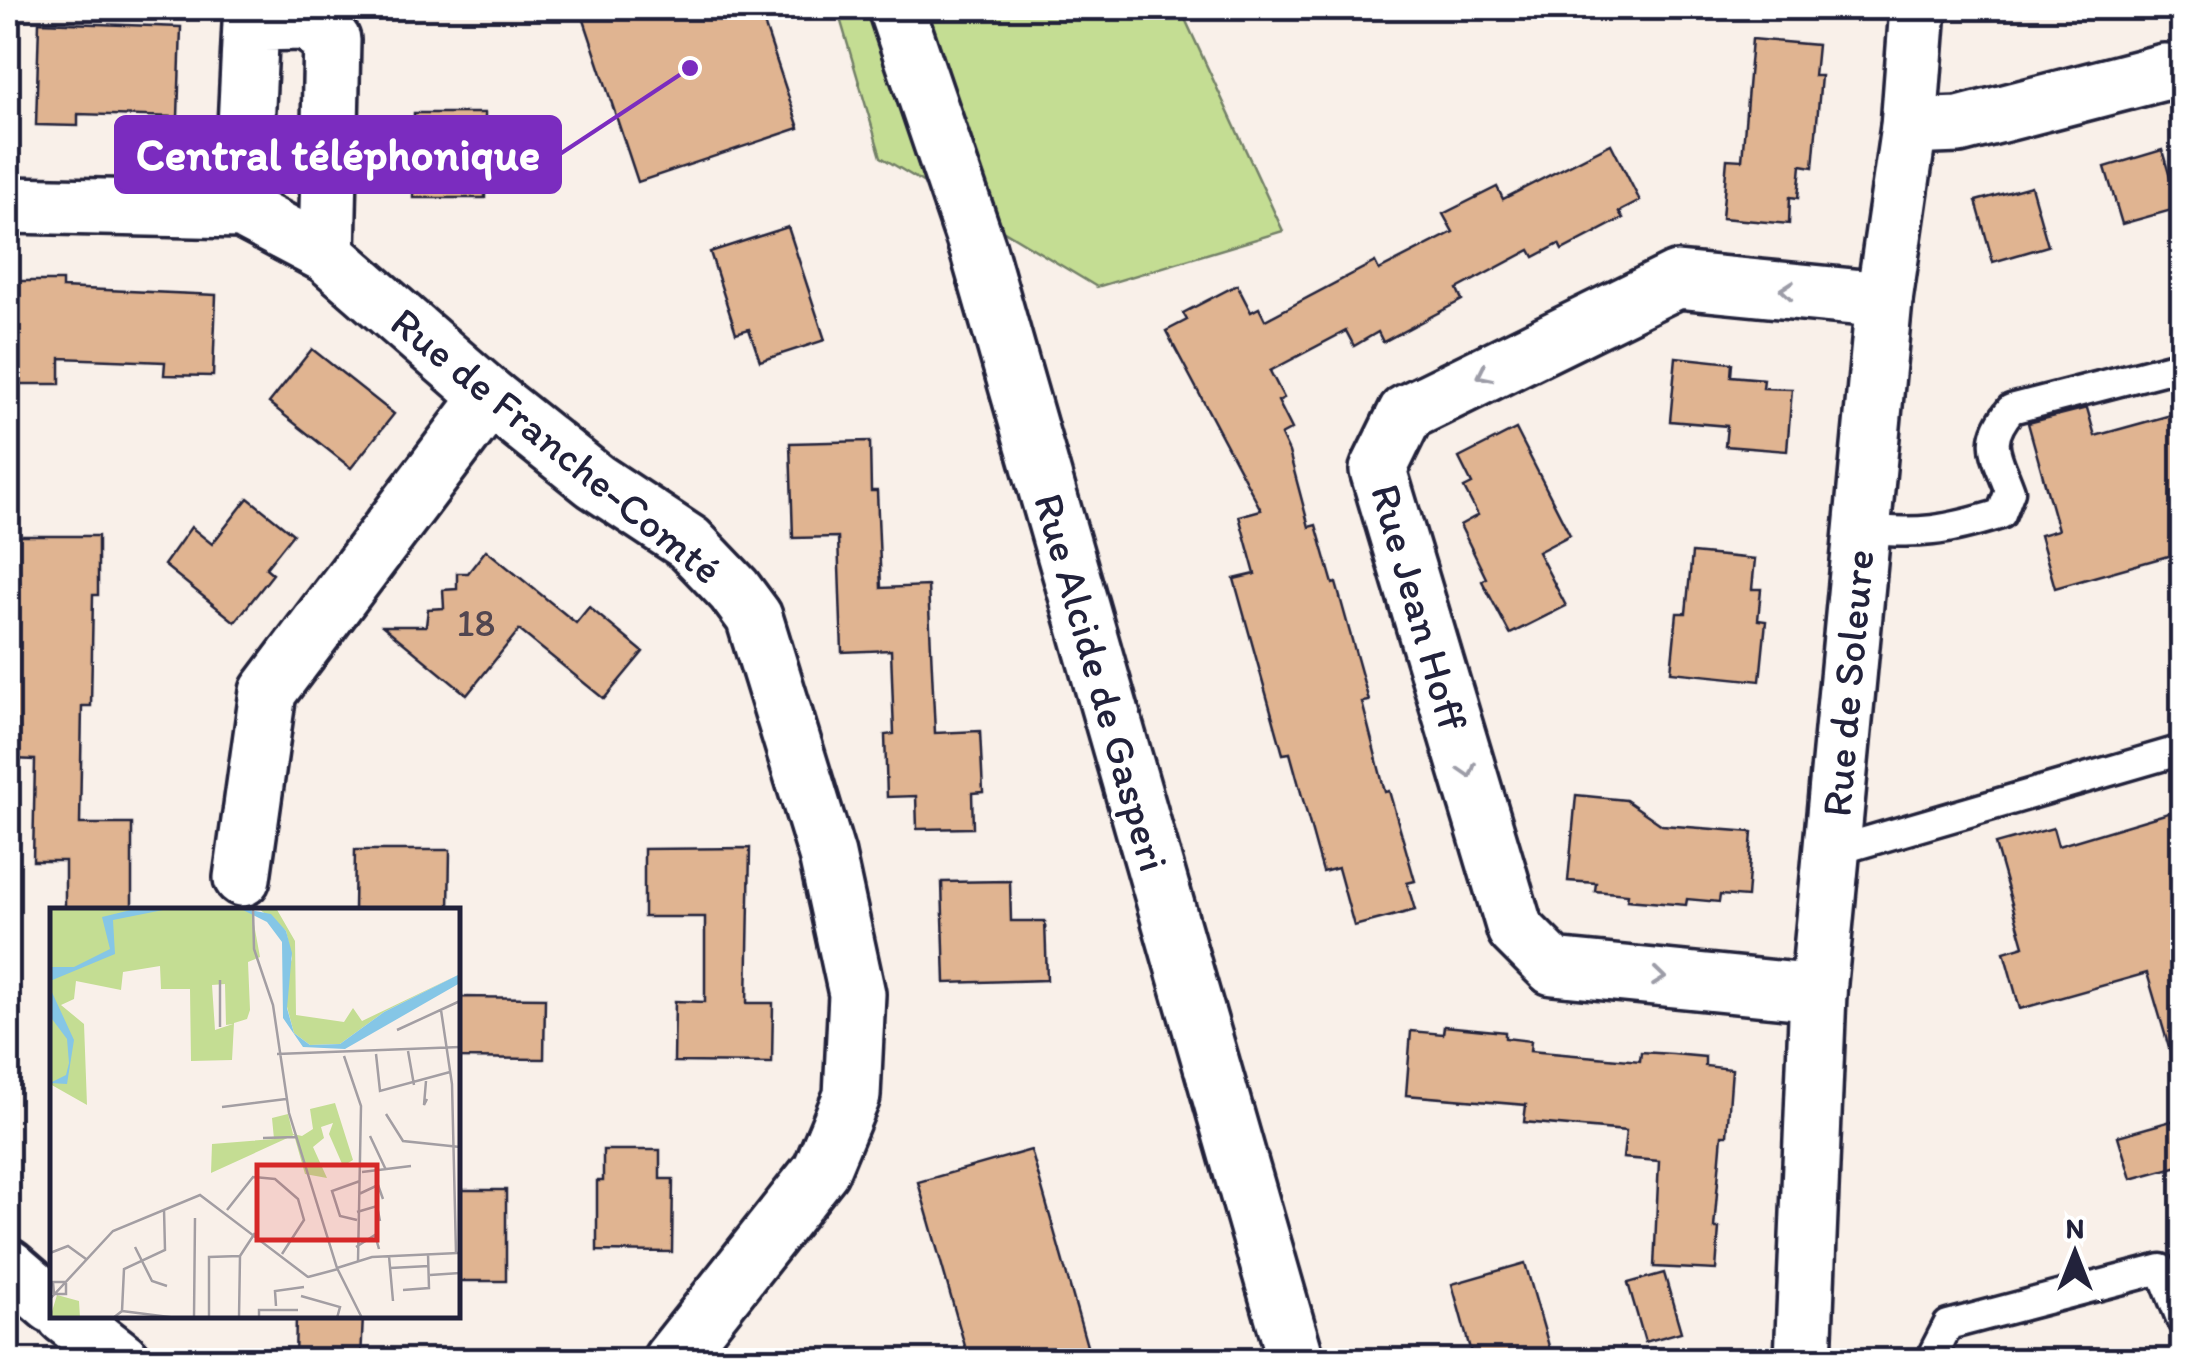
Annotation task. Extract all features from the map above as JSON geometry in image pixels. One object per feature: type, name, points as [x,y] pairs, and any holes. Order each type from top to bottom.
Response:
[{"type":"street","name":"Rue Alcide de Gasperi","points":[[896,8],[978,249],[1296,1360]]},
{"type":"street","name":"Rue de Soleure","points":[[1802,1360],[1818,993],[1884,300],[1909,127],[1918,8]]},
{"type":"street","points":[[242,210],[251,22],[306,22],[332,40],[327,255]]},
{"type":"street","points":[[1909,127],[1959,126],[2164,72],[2182,73]]},
{"type":"street","name":"Rue de Franche-Comté","points":[[8,205],[242,210],[327,255],[490,397],[596,481],[688,543],[734,590],[754,617],[827,855],[856,994],[852,1096],[821,1170],[670,1360]]},
{"type":"street","name":"Rue Jean Hoff","points":[[1818,993],[1553,967],[1515,929],[1378,470],[1406,412],[1677,280],[1884,300]]},
{"type":"street","points":[[242,878],[268,692],[490,397]]},
{"type":"street","points":[[8,1267],[50,1303]]},
{"type":"street","points":[[69,1318],[122,1360]]},
{"type":"lane","points":[[1862,529],[1909,534],[1949,530],[2001,514],[2010,492],[1993,442],[1996,428],[2011,409],[2182,365]]},
{"type":"lane","points":[[1832,852],[2182,750]]},
{"type":"lane","points":[[1930,1360],[1948,1325],[2162,1269],[2182,1321]]},
{"type":"green space","points":[[837,8],[1180,8],[1283,231],[1097,287],[881,157]]},
{"type":"building","points":[[580,8],[759,8],[799,128],[638,182]]},
{"type":"building","points":[[39,22],[181,27],[178,117],[78,114],[78,126],[36,125]]},
{"type":"building","points":[[1752,39],[1817,45],[1814,76],[1821,76],[1813,167],[1801,165],[1798,198],[1790,197],[1789,224],[1722,218],[1727,159],[1742,160]]},
{"type":"building","points":[[414,113],[485,113],[485,198],[413,198]]},
{"type":"building","points":[[1611,144],[1640,201],[1619,212],[1623,218],[1562,250],[1559,244],[1534,257],[1530,250],[1457,289],[1462,300],[1383,342],[1378,332],[1354,346],[1346,331],[1270,371],[1284,398],[1278,401],[1292,429],[1281,435],[1309,527],[1316,525],[1333,584],[1336,583],[1369,701],[1362,702],[1385,792],[1389,791],[1415,881],[1407,883],[1415,910],[1354,926],[1338,868],[1323,872],[1290,753],[1283,754],[1234,579],[1255,574],[1239,516],[1261,510],[1166,331],[1187,320],[1183,313],[1237,285],[1251,312],[1259,308],[1265,320],[1375,262],[1379,270],[1453,232],[1443,214],[1497,187],[1503,199]]},
{"type":"building","points":[[2162,150],[2179,208],[2122,224],[2105,167]]},
{"type":"building","points":[[2031,186],[2048,246],[1993,262],[1976,201]]},
{"type":"building","points":[[788,227],[825,340],[760,361],[749,329],[736,333],[710,252]]},
{"type":"building","points":[[8,281],[62,281],[62,288],[216,295],[213,376],[164,375],[165,362],[60,358],[60,384],[8,384]]},
{"type":"building","points":[[312,349],[394,414],[351,468],[269,403]]},
{"type":"building","points":[[1676,357],[1732,363],[1731,376],[1764,379],[1763,388],[1792,389],[1787,451],[1725,446],[1727,426],[1670,421]]},
{"type":"building","points":[[2087,408],[2095,436],[2182,412],[2182,552],[2055,588],[2040,535],[2058,530],[2028,423]]},
{"type":"building","points":[[1516,429],[1570,535],[1538,552],[1566,606],[1510,634],[1482,581],[1486,578],[1460,525],[1478,515],[1464,488],[1472,484],[1459,458]]},
{"type":"building","points":[[870,441],[871,491],[877,491],[881,588],[928,586],[935,733],[980,731],[983,792],[972,793],[973,828],[917,829],[916,796],[887,797],[885,735],[894,734],[891,650],[842,652],[838,537],[793,538],[790,443]]},
{"type":"building","points":[[248,498],[293,534],[266,568],[273,574],[235,622],[164,565],[191,527],[212,544]]},
{"type":"building","points":[[8,536],[98,536],[91,706],[82,706],[80,824],[132,824],[132,908],[65,908],[65,861],[33,861],[35,760],[14,759],[16,595],[8,594]]},
{"type":"building","points":[[486,550],[576,623],[589,607],[643,652],[604,699],[519,630],[467,695],[383,626],[426,626],[428,609],[444,608],[443,590],[457,589],[457,573],[468,573]]},
{"type":"building","points":[[1692,553],[1755,559],[1752,589],[1761,589],[1758,620],[1766,621],[1760,681],[1671,672],[1677,613],[1686,613]]},
{"type":"building","points":[[1576,795],[1626,800],[1662,825],[1752,832],[1747,897],[1720,895],[1719,902],[1687,899],[1686,905],[1627,900],[1628,894],[1595,891],[1596,883],[1568,881]]},
{"type":"building","points":[[2182,809],[2182,873],[2170,876],[2182,922],[2182,1056],[2172,1058],[2147,973],[2020,1009],[2004,952],[2024,946],[1995,844],[2053,828],[2058,846]]},
{"type":"building","points":[[750,848],[747,1003],[773,1003],[772,1063],[674,1062],[675,1001],[705,1002],[705,917],[644,917],[644,849]]},
{"type":"building","points":[[355,850],[450,850],[449,908],[354,908]]},
{"type":"building","points":[[1010,881],[1011,921],[1045,921],[1047,980],[945,983],[942,882]]},
{"type":"building","points":[[460,997],[545,998],[544,1059],[460,1058]]},
{"type":"building","points":[[1444,1026],[1505,1032],[1505,1038],[1531,1041],[1530,1051],[1640,1061],[1641,1052],[1673,1054],[1705,1057],[1705,1066],[1732,1069],[1714,1228],[1719,1228],[1716,1270],[1654,1267],[1659,1161],[1623,1158],[1626,1131],[1524,1122],[1526,1105],[1406,1095],[1411,1031],[1443,1034]]},
{"type":"building","points":[[2182,1118],[2182,1165],[2131,1179],[2118,1136]]},
{"type":"building","points":[[603,1150],[660,1150],[660,1179],[673,1179],[672,1252],[597,1251],[597,1181],[603,1181]]},
{"type":"building","points":[[1031,1150],[1091,1360],[969,1360],[918,1182]]},
{"type":"building","points":[[460,1190],[506,1190],[506,1281],[460,1281]]},
{"type":"building","points":[[1525,1263],[1553,1360],[1473,1360],[1452,1284]]},
{"type":"building","points":[[1664,1273],[1681,1332],[1645,1342],[1628,1283]]},
{"type":"building","points":[[296,1318],[363,1318],[361,1360],[295,1360]]},
{"type":"place","name":"Central téléphonique","points":[[690,68]]}]
